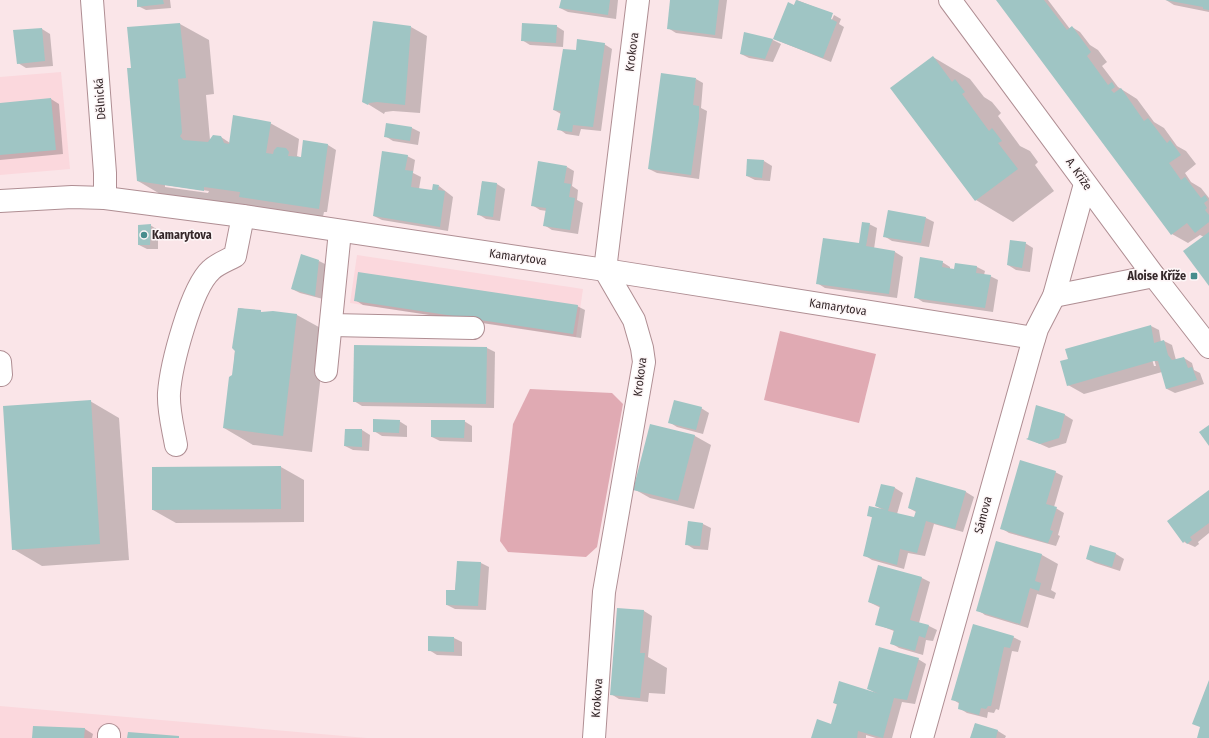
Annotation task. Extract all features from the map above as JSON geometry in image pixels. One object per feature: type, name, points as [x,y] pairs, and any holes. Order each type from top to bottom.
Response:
[{"type":"street","name":"Dělnická","points":[[92,0],[105,173],[105,198]]},
{"type":"street","name":"Krokova","points":[[594,738],[604,592],[644,362],[642,348],[634,320],[605,270],[638,0]]},
{"type":"street","name":"A. Kříže","points":[[950,0],[1085,184],[1209,347]]},
{"type":"street","name":"Sámova","points":[[922,738],[1034,338],[1054,296],[1085,184]]},
{"type":"street","name":"Kamarytova","points":[[0,201],[72,197],[105,198],[244,216],[605,270],[1034,338]]},
{"type":"street","points":[[176,445],[169,393],[173,366],[182,331],[202,281],[211,269],[235,256],[244,216]]},
{"type":"street","points":[[326,371],[340,231]]},
{"type":"street","points":[[1054,296],[1154,276]]},
{"type":"street","points":[[331,325],[473,328]]},
{"type":"shaded area","points":[[61,72],[70,169],[0,175],[0,77]]},
{"type":"shaded area","points":[[357,255],[583,289],[576,337],[350,303]]},
{"type":"shaded area","points":[[780,331],[876,354],[859,423],[764,400]]},
{"type":"shaded area","points":[[530,389],[612,393],[623,404],[597,547],[586,557],[508,552],[500,541],[513,424]]},
{"type":"shaded area","points":[[0,706],[367,738],[0,738]]},
{"type":"building","points":[[137,0],[163,0],[164,4],[137,7]]},
{"type":"building","points":[[561,0],[610,0],[608,15],[559,8]]},
{"type":"building","points":[[670,0],[719,0],[715,35],[667,29]]},
{"type":"building","points":[[796,0],[833,13],[831,19],[837,22],[823,58],[773,39],[788,2],[794,5]]},
{"type":"building","points":[[996,0],[1044,0],[1067,30],[1072,26],[1091,52],[1087,56],[1108,85],[1112,82],[1115,87],[1111,90],[1114,93],[1121,88],[1144,121],[1148,118],[1167,143],[1170,140],[1181,155],[1169,163],[1181,180],[1185,177],[1201,198],[1205,195],[1208,200],[1204,203],[1207,208],[1205,210],[1209,215],[1209,222],[1195,233],[1187,223],[1171,235]]},
{"type":"building","points":[[1165,0],[1209,0],[1209,10],[1203,9],[1203,7]]},
{"type":"building","points":[[373,21],[411,26],[405,105],[377,102],[369,103],[368,105],[362,102]]},
{"type":"building","points":[[180,23],[186,78],[178,79],[182,133],[180,136],[183,140],[208,142],[213,135],[221,136],[224,143],[229,144],[233,115],[271,122],[266,153],[273,154],[277,147],[286,148],[289,152],[288,156],[301,157],[303,140],[328,144],[319,209],[239,197],[240,192],[204,187],[204,191],[137,181],[127,68],[131,68],[127,27]]},
{"type":"building","points":[[522,23],[557,25],[556,43],[521,41]]},
{"type":"building","points":[[42,28],[45,61],[17,64],[13,30]]},
{"type":"building","points":[[744,32],[773,39],[765,59],[740,54]]},
{"type":"building","points":[[577,39],[605,43],[593,127],[573,125],[572,132],[557,130],[561,111],[553,110],[563,49],[576,50]]},
{"type":"building","points":[[933,56],[952,82],[955,79],[965,92],[962,94],[989,131],[992,128],[1002,141],[998,143],[1018,169],[975,201],[890,88]]},
{"type":"building","points":[[661,73],[696,78],[693,105],[699,106],[699,118],[691,175],[648,169]]},
{"type":"building","points":[[51,98],[56,150],[0,155],[0,103]]},
{"type":"building","points":[[386,123],[412,127],[410,141],[384,137]]},
{"type":"building","points":[[382,151],[408,155],[405,170],[413,171],[411,187],[432,190],[433,184],[439,185],[438,190],[445,191],[440,227],[373,216]]},
{"type":"building","points":[[747,159],[764,160],[762,178],[746,176]]},
{"type":"building","points":[[538,161],[567,166],[564,183],[571,184],[569,197],[575,198],[570,230],[543,226],[546,208],[531,206]]},
{"type":"building","points":[[482,181],[497,183],[493,217],[477,215]]},
{"type":"building","points":[[888,210],[926,217],[921,243],[883,237]]},
{"type":"building","points":[[862,222],[870,223],[866,246],[895,251],[889,294],[816,284],[823,238],[859,243]]},
{"type":"building","name":"Kamarytova","points":[[151,224],[150,245],[138,245],[138,225]]},
{"type":"building","points":[[1209,232],[1209,286],[1183,251]]},
{"type":"building","points":[[1010,240],[1026,242],[1022,268],[1007,265]]},
{"type":"building","points":[[301,254],[319,260],[315,296],[291,289]]},
{"type":"building","points":[[920,257],[943,261],[942,267],[954,269],[955,263],[977,266],[976,273],[991,275],[985,308],[914,298]]},
{"type":"building","points":[[358,272],[578,305],[573,334],[354,301]]},
{"type":"building","points":[[238,308],[261,310],[261,312],[273,311],[297,314],[283,436],[223,428],[229,377],[232,375],[235,351],[232,348]]},
{"type":"building","points":[[1151,325],[1154,343],[1164,340],[1168,355],[1172,360],[1184,357],[1188,368],[1192,367],[1197,380],[1166,389],[1158,361],[1154,361],[1067,386],[1060,361],[1068,359],[1065,349]]},
{"type":"building","points":[[354,345],[487,347],[486,404],[353,402]]},
{"type":"building","points":[[91,400],[100,544],[12,550],[3,406]]},
{"type":"building","points":[[674,400],[702,407],[696,430],[668,423]]},
{"type":"building","points":[[1036,405],[1065,414],[1059,438],[1040,444],[1026,439],[1028,438]]},
{"type":"building","points":[[373,419],[400,420],[399,433],[373,432]]},
{"type":"building","points":[[431,420],[465,420],[464,438],[431,437]]},
{"type":"building","points":[[650,424],[695,435],[678,501],[633,490]]},
{"type":"building","points":[[1209,425],[1209,446],[1199,432]]},
{"type":"building","points":[[345,429],[362,429],[362,447],[344,446]]},
{"type":"building","points":[[1020,460],[1056,471],[1046,504],[1057,507],[1050,530],[1053,531],[1048,543],[1000,529]]},
{"type":"building","points":[[281,466],[281,509],[152,510],[152,467]]},
{"type":"building","points":[[916,477],[966,491],[955,529],[926,521],[917,553],[900,549],[897,565],[863,556],[872,517],[867,516],[869,506],[887,510],[875,506],[881,484],[895,487],[888,511],[914,517],[916,511],[908,508]]},
{"type":"building","points":[[1209,490],[1209,523],[1190,537],[1192,540],[1187,544],[1185,541],[1183,543],[1167,521]]},
{"type":"building","points":[[688,521],[703,523],[700,546],[685,545]]},
{"type":"building","points":[[996,541],[1042,554],[1035,581],[1041,583],[1039,591],[1030,588],[1020,624],[976,611]]},
{"type":"building","points":[[1090,545],[1116,553],[1112,567],[1086,559]]},
{"type":"building","points":[[457,561],[481,562],[478,606],[446,605],[446,590],[455,590]]},
{"type":"building","points":[[878,565],[922,577],[910,620],[929,625],[925,638],[919,636],[915,651],[890,644],[894,630],[875,625],[880,606],[868,602]]},
{"type":"building","points":[[617,608],[644,610],[640,653],[645,653],[640,698],[610,695]]},
{"type":"building","points":[[973,624],[1014,636],[1010,648],[1004,647],[991,706],[988,706],[986,709],[981,708],[979,715],[958,709],[959,702],[951,700]]},
{"type":"building","points":[[428,636],[454,637],[454,652],[428,651]]},
{"type":"building","points":[[879,647],[919,658],[907,700],[894,698],[883,738],[858,731],[857,738],[811,738],[817,719],[831,724],[837,704],[833,703],[839,681],[880,694],[867,689]]},
{"type":"building","points":[[1209,680],[1209,738],[1197,738],[1200,727],[1192,724]]},
{"type":"building","points":[[975,723],[998,730],[996,738],[970,738]]},
{"type":"building","points":[[33,726],[85,728],[84,738],[32,738]]},
{"type":"building","points":[[128,732],[179,736],[179,738],[127,738]]},
{"type":"place","name":"Kamarytova","points":[[144,235]]},
{"type":"place","name":"Aloise Kříže","points":[[1194,276]]}]
